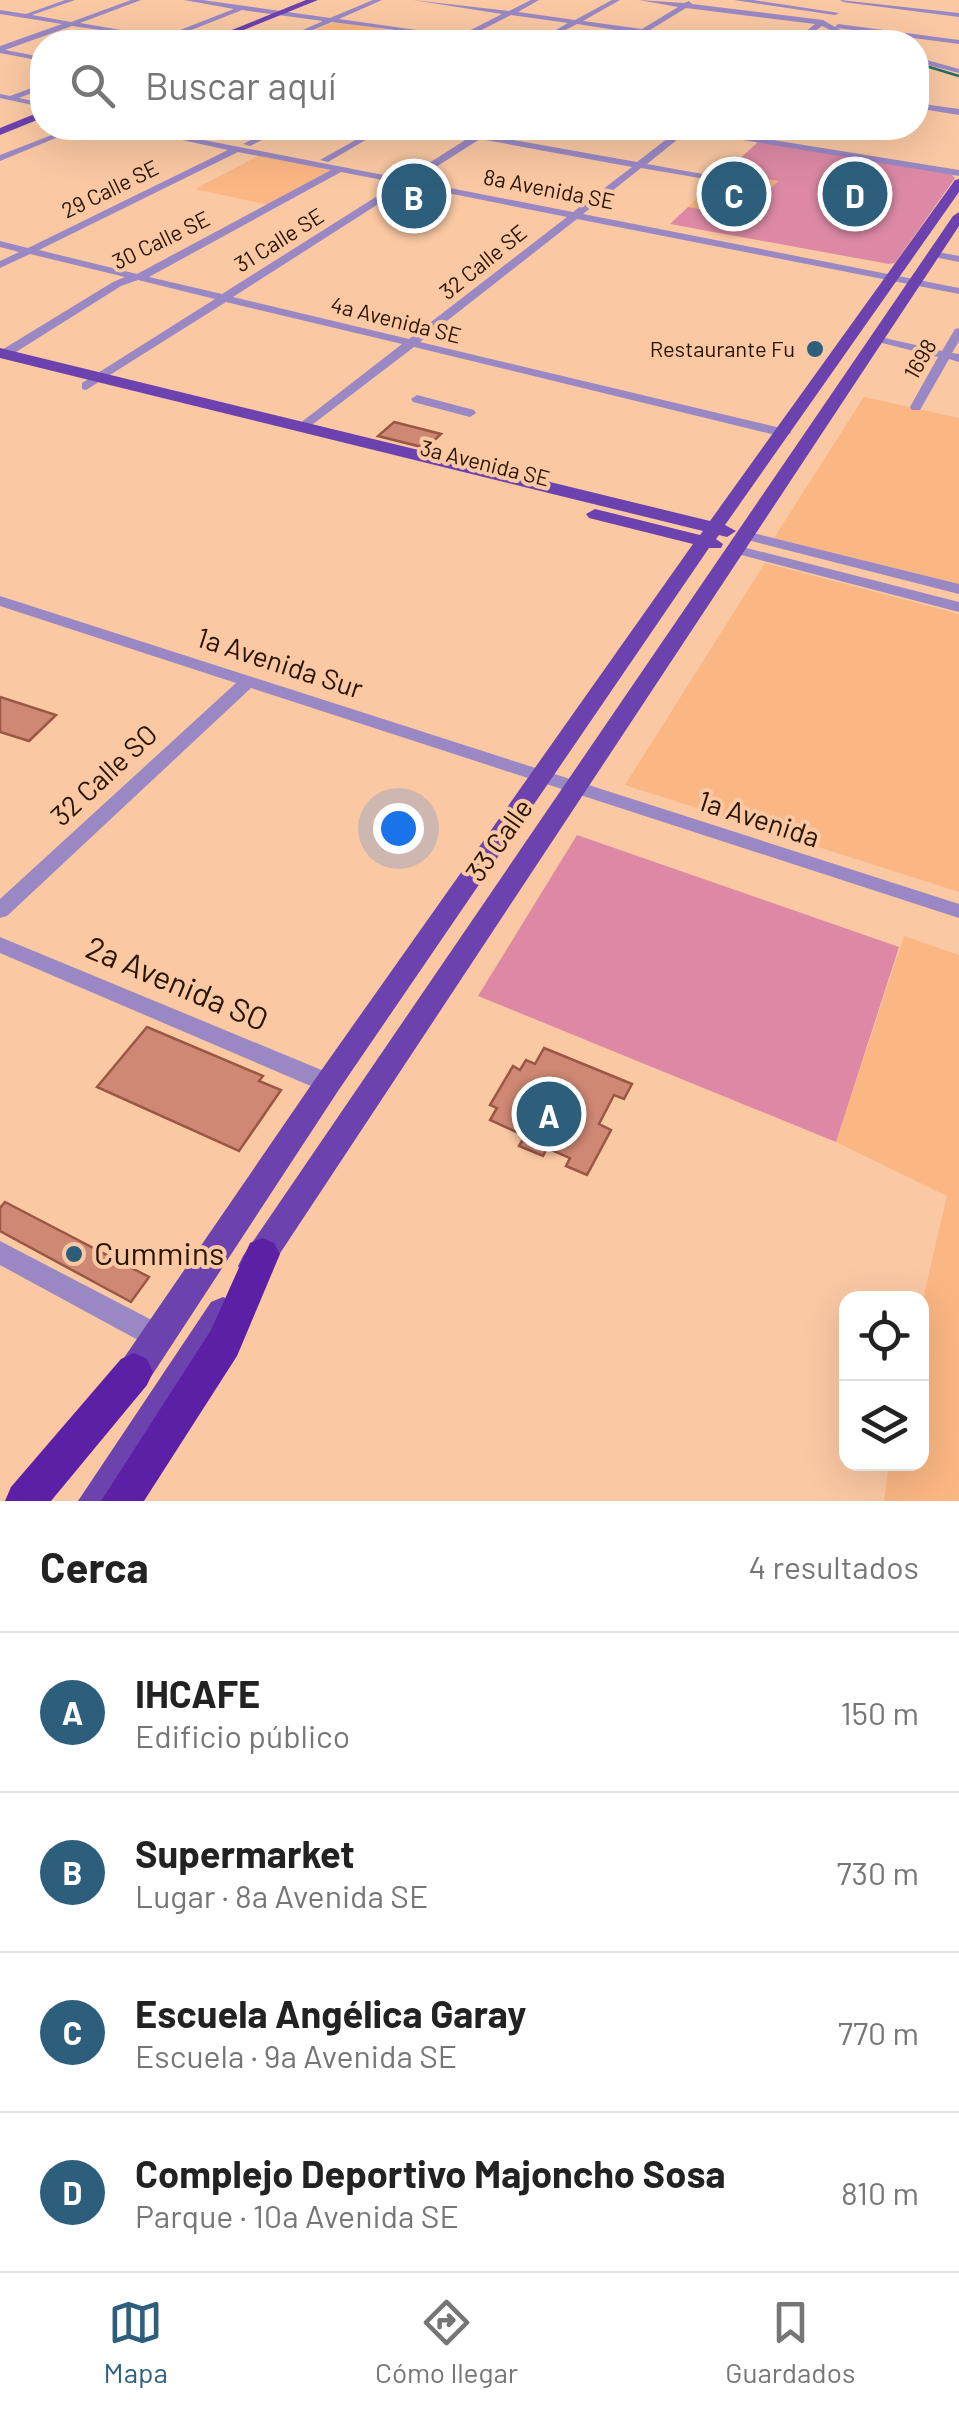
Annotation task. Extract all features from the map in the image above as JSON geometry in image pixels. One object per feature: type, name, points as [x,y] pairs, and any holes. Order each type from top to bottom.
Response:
[{"type":"highway","points":[[122,1501],[224,1343],[262,1254]]},
{"type":"highway","points":[[40,1498],[134,1372]]},
{"type":"main road","points":[[247,30],[314,0]]},
{"type":"main road","points":[[239,30],[324,0]]},
{"type":"main road","points":[[0,129],[30,115]]},
{"type":"main road","name":"33 Calle","points":[[96,1501],[876,340],[934,249],[959,183]]},
{"type":"main road","name":"33 Calle","points":[[134,1372],[328,1083],[709,535],[784,433],[934,249]]},
{"type":"main road","name":"3a Avenida SE","points":[[1,357],[740,542]]},
{"type":"main road","name":"3a Avenida SE","points":[[93,381],[304,427],[709,535]]},
{"type":"street","points":[[0,24],[72,0]]},
{"type":"street","points":[[54,30],[138,0]]},
{"type":"street","points":[[187,0],[394,30]]},
{"type":"street","points":[[214,0],[245,7]]},
{"type":"street","points":[[186,30],[262,0]]},
{"type":"street","points":[[308,30],[379,0]]},
{"type":"street","points":[[416,0],[630,30]]},
{"type":"street","points":[[475,30],[536,0]]},
{"type":"street","points":[[561,30],[617,0]]},
{"type":"street","points":[[642,0],[821,23],[835,30]]},
{"type":"street","points":[[646,30],[694,0]]},
{"type":"street","points":[[738,0],[834,13]]},
{"type":"street","points":[[812,30],[848,0],[954,14]]},
{"type":"street","points":[[838,26],[876,30],[899,7]]},
{"type":"street","points":[[0,12],[101,30]]},
{"type":"street","points":[[929,35],[954,14]]},
{"type":"street","points":[[929,37],[959,42]]},
{"type":"street","points":[[0,50],[30,39]]},
{"type":"street","points":[[0,50],[30,56]]},
{"type":"street","points":[[929,63],[959,71]]},
{"type":"street","points":[[6,102],[30,91]]},
{"type":"street","points":[[929,108],[959,112]]},
{"type":"street","points":[[0,158],[46,140]]},
{"type":"street","name":"8a Avenida SE","points":[[205,140],[325,160],[578,212],[934,249],[959,282]]},
{"type":"street","name":"8a Avenida SE","points":[[214,140],[340,169],[413,180]]},
{"type":"street","name":"29 Calle SE","points":[[0,265],[255,140]]},
{"type":"street","points":[[325,160],[361,140]]},
{"type":"street","name":"31 Calle SE","points":[[93,381],[472,140]]},
{"type":"street","points":[[498,140],[714,179]]},
{"type":"street","name":"32 Calle SE","points":[[304,427],[671,140]]},
{"type":"street","points":[[759,140],[959,173]]},
{"type":"street","name":"30 Calle SE","points":[[1,357],[117,284],[149,274],[340,169]]},
{"type":"street","name":"4a Avenida SE","points":[[0,244],[784,433]]},
{"type":"street","points":[[934,249],[959,259]]},
{"type":"street","name":"8a Avenida SE","points":[[934,249],[959,291]]},
{"type":"street","name":"1698","points":[[916,406],[952,356],[959,332]]},
{"type":"street","points":[[876,340],[952,356]]},
{"type":"street","points":[[417,399],[470,413]]},
{"type":"street","name":"3a Avenida SE","points":[[740,542],[959,589]]},
{"type":"street","name":"3a Avenida SE","points":[[740,542],[959,607]]},
{"type":"street","name":"1a Avenida Sur","points":[[0,600],[542,778]]},
{"type":"street","name":"32 Calle SO","points":[[0,911],[247,682]]},
{"type":"street","name":"1a Avenida","points":[[542,778],[959,911]]},
{"type":"street","name":"2a Avenida SO","points":[[0,945],[328,1083]]},
{"type":"street","points":[[0,1252],[158,1337]]},
{"type":"shaded area","points":[[335,22],[390,30],[315,30]]},
{"type":"shaded area","points":[[758,142],[951,174],[955,178],[895,263],[889,264],[670,224],[688,207],[743,217],[778,181],[726,171]]},
{"type":"shaded area","points":[[260,155],[332,170],[269,205],[195,189]]},
{"type":"shaded area","points":[[726,171],[779,180],[743,217],[688,207]]},
{"type":"shaded area","points":[[864,397],[959,418],[959,584],[774,538]]},
{"type":"shaded area","points":[[765,563],[959,614],[959,892],[625,785]]},
{"type":"shaded area","points":[[577,835],[899,947],[836,1142],[478,996]]},
{"type":"shaded area","points":[[904,936],[959,955],[959,1501],[884,1501],[888,1471],[929,1471],[929,1291],[925,1291],[947,1196],[836,1142]]},
{"type":"building","points":[[394,422],[441,434],[426,448],[378,436]]},
{"type":"building","points":[[0,697],[56,715],[29,741],[0,732]]},
{"type":"building","points":[[147,1027],[263,1076],[259,1081],[281,1090],[239,1151],[97,1087]]},
{"type":"building","points":[[544,1048],[632,1084],[624,1099],[614,1095],[599,1124],[611,1130],[587,1175],[566,1166],[570,1158],[547,1148],[543,1156],[519,1146],[525,1136],[490,1120],[497,1108],[490,1105],[513,1066],[520,1070],[526,1060],[535,1064]]},
{"type":"building","name":"Cummins","points":[[5,1202],[149,1277],[131,1302],[0,1231],[0,1208]]},
{"type":"waterway","points":[[929,67],[959,76]]},
{"type":"place","name":"Escuela Angélica Garay","points":[[734,194]]},
{"type":"place","name":"Complejo Deportivo Majoncho Sosa","points":[[855,194]]},
{"type":"place","name":"Supermarket","points":[[414,196]]},
{"type":"place","name":"Restaurante Fu","points":[[815,349]]},
{"type":"place","name":"IHCAFE","points":[[549,1114]]},
{"type":"place","name":"Cummins","points":[[74,1254]]}]
